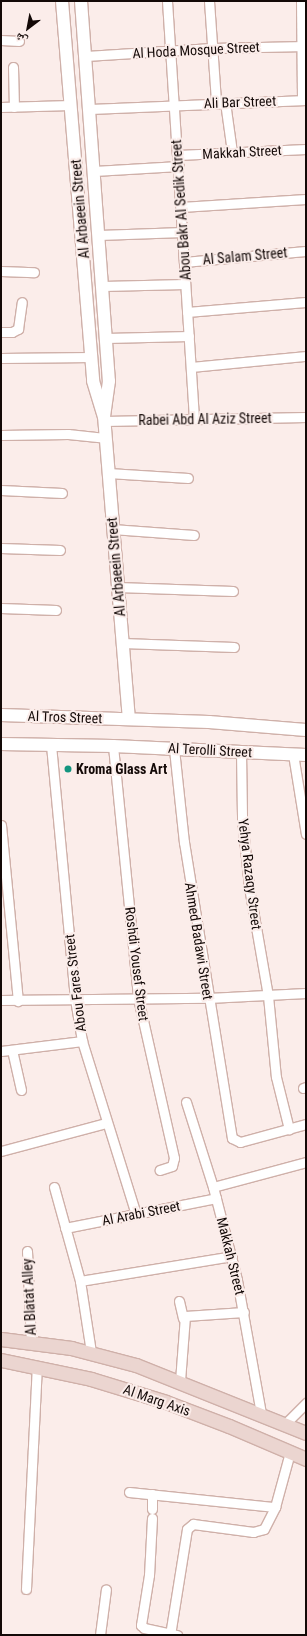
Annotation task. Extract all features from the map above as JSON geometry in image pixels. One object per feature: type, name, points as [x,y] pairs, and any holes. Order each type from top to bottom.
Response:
[{"type":"main road","name":"Al Marg Axis","points":[[1,1339],[91,1352],[180,1381],[261,1413],[306,1433]]},
{"type":"main road","name":"Al Marg Axis","points":[[1,1360],[92,1378],[166,1402],[290,1452],[306,1460]]},
{"type":"street","name":"Al Arbaeein Street","points":[[62,1],[94,381],[104,418],[112,529],[129,719]]},
{"type":"street","name":"Al Arbaeein Street","points":[[81,1],[100,235],[106,338],[109,393],[104,418]]},
{"type":"street","name":"Abou Bakr Al Sedik Street","points":[[167,1],[179,166],[194,419]]},
{"type":"street","points":[[208,1],[212,48],[220,102],[232,152]]},
{"type":"street","points":[[301,1],[304,46],[304,100]]},
{"type":"street","points":[[1,40],[19,41]]},
{"type":"street","name":"Al Hoda Mosque Street","points":[[86,56],[212,48],[304,46]]},
{"type":"street","points":[[14,67],[14,107]]},
{"type":"street","name":"Ali Bar Street","points":[[90,108],[304,100]]},
{"type":"street","points":[[1,107],[71,105]]},
{"type":"street","name":"Makkah Street","points":[[178,155],[306,148]]},
{"type":"street","points":[[94,171],[179,166]]},
{"type":"street","points":[[181,207],[306,199]]},
{"type":"street","points":[[100,235],[183,232]]},
{"type":"street","name":"Al Salam Street","points":[[184,262],[306,251]]},
{"type":"street","points":[[1,271],[34,272]]},
{"type":"street","points":[[103,286],[185,284]]},
{"type":"street","points":[[1,332],[12,332],[18,329],[22,302]]},
{"type":"street","points":[[187,312],[306,302]]},
{"type":"street","points":[[106,338],[189,336]]},
{"type":"street","points":[[191,367],[306,356]]},
{"type":"street","points":[[1,358],[92,357]]},
{"type":"street","name":"Rabei Abd Al Aziz Street","points":[[104,418],[194,419],[306,417]]},
{"type":"street","points":[[1,435],[68,434],[105,438]]},
{"type":"street","points":[[108,473],[188,478]]},
{"type":"street","points":[[1,490],[62,493]]},
{"type":"street","points":[[112,529],[194,535]]},
{"type":"street","points":[[1,548],[60,550]]},
{"type":"street","points":[[117,587],[233,592]]},
{"type":"street","points":[[1,608],[56,610]]},
{"type":"street","points":[[122,643],[234,647]]},
{"type":"street","name":"Al Tros Street","points":[[1,716],[129,719]]},
{"type":"street","name":"Al Terolli Street","points":[[129,719],[209,722],[306,730]]},
{"type":"street","name":"Al Tros Street","points":[[1,744],[113,746]]},
{"type":"street","name":"Abou Fares Street","points":[[51,745],[75,999],[82,1041],[106,1123],[136,1214]]},
{"type":"street","name":"Al Terolli Street","points":[[113,746],[306,755]]},
{"type":"street","name":"Roshdi Yousef Street","points":[[113,746],[138,998],[174,1158],[172,1166],[160,1170]]},
{"type":"street","name":"Ahmed Badawi Street","points":[[174,749],[184,842],[230,1132],[234,1141],[240,1142],[289,1129]]},
{"type":"street","name":"Yehya Razaqy Street","points":[[241,752],[245,853],[268,996],[276,1077],[289,1129]]},
{"type":"street","points":[[294,754],[306,834]]},
{"type":"street","points":[[1,825],[18,1001]]},
{"type":"street","points":[[1,1000],[208,998],[306,993]]},
{"type":"street","points":[[1,1051],[82,1041]]},
{"type":"street","points":[[12,1050],[21,1090]]},
{"type":"street","name":"Makkah Street","points":[[186,1102],[216,1198],[232,1256],[244,1312],[261,1413]]},
{"type":"street","points":[[1,1151],[106,1123]]},
{"type":"street","points":[[289,1129],[306,1124]]},
{"type":"street","points":[[213,1188],[306,1162]]},
{"type":"street","points":[[54,1188],[80,1280],[91,1352]]},
{"type":"street","name":"Al Arabi Street","points":[[65,1228],[216,1198]]},
{"type":"street","name":"Al Blatat Alley","points":[[27,1251],[31,1343]]},
{"type":"street","points":[[80,1280],[232,1256]]},
{"type":"street","points":[[179,1301],[183,1318],[180,1381]]},
{"type":"street","points":[[183,1318],[188,1315],[244,1312]]},
{"type":"street","points":[[26,1589],[37,1366]]},
{"type":"street","points":[[285,1424],[306,1403]]},
{"type":"street","points":[[152,1518],[149,1575],[142,1624],[144,1628],[172,1635],[187,1529],[193,1524],[259,1531],[268,1524],[275,1507],[290,1452]]},
{"type":"street","points":[[129,1492],[275,1507]]},
{"type":"street","points":[[152,1494],[152,1509]]},
{"type":"street","points":[[100,1635],[106,1589]]},
{"type":"place","name":"Kroma Glass Art","points":[[68,769]]}]
